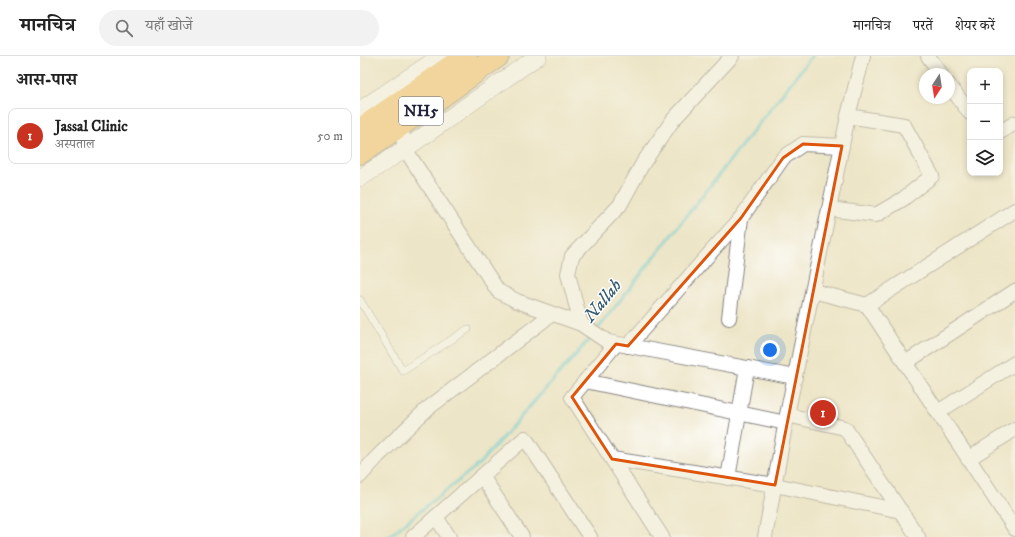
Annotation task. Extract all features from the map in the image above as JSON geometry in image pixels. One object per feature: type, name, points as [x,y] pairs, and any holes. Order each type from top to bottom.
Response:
[{"type":"highway","name":"NH5","points":[[360,130],[391,110],[482,60]]},
{"type":"highway","name":"NH5","points":[[360,152],[391,110]]},
{"type":"street","points":[[360,110],[391,110],[441,56]]},
{"type":"street","points":[[360,178],[405,149],[538,56]]},
{"type":"street","points":[[581,324],[568,274],[572,256],[620,205],[642,163],[673,120],[732,56]]},
{"type":"street","points":[[765,537],[786,419],[848,116],[863,56]]},
{"type":"street","points":[[928,56],[937,68]]},
{"type":"street","points":[[955,93],[967,109]]},
{"type":"street","points":[[360,101],[391,110]]},
{"type":"street","points":[[391,110],[405,149],[498,291],[517,301],[581,324],[617,344],[795,377]]},
{"type":"street","points":[[829,208],[876,214],[903,200],[932,176],[916,144],[904,125],[848,116]]},
{"type":"street","points":[[1003,130],[1015,123]]},
{"type":"street","points":[[664,537],[572,398],[617,344],[741,218],[783,158],[803,144],[842,146]]},
{"type":"street","points":[[867,305],[1015,210]]},
{"type":"street","points":[[729,318],[741,218]]},
{"type":"street","points":[[813,291],[867,305],[968,458],[1009,508],[1015,529]]},
{"type":"street","points":[[905,363],[1015,291]]},
{"type":"street","points":[[360,476],[378,456],[427,409],[552,314]]},
{"type":"street","points":[[938,412],[1015,363]]},
{"type":"street","points":[[728,478],[738,413],[747,368]]},
{"type":"street","points":[[585,381],[738,413],[845,428],[918,537]]},
{"type":"street","points":[[968,458],[1015,429]]},
{"type":"street","points":[[413,537],[525,438],[590,537]]},
{"type":"street","points":[[612,459],[775,485],[901,511]]},
{"type":"street","points":[[482,476],[522,537]]},
{"type":"street","points":[[436,517],[449,537]]},
{"type":"lane","points":[[360,300],[403,371],[468,329]]},
{"type":"highlighted area","points":[[803,144],[842,146],[775,485],[612,459],[572,397],[616,344],[628,346],[741,218],[783,158]]},
{"type":"waterway","name":"Nallah","points":[[597,330],[812,56]]},
{"type":"waterway","name":"Nallah","points":[[388,537],[479,464],[593,335]]},
{"type":"place","name":"Jassal Clinic","points":[[823,413]]}]
